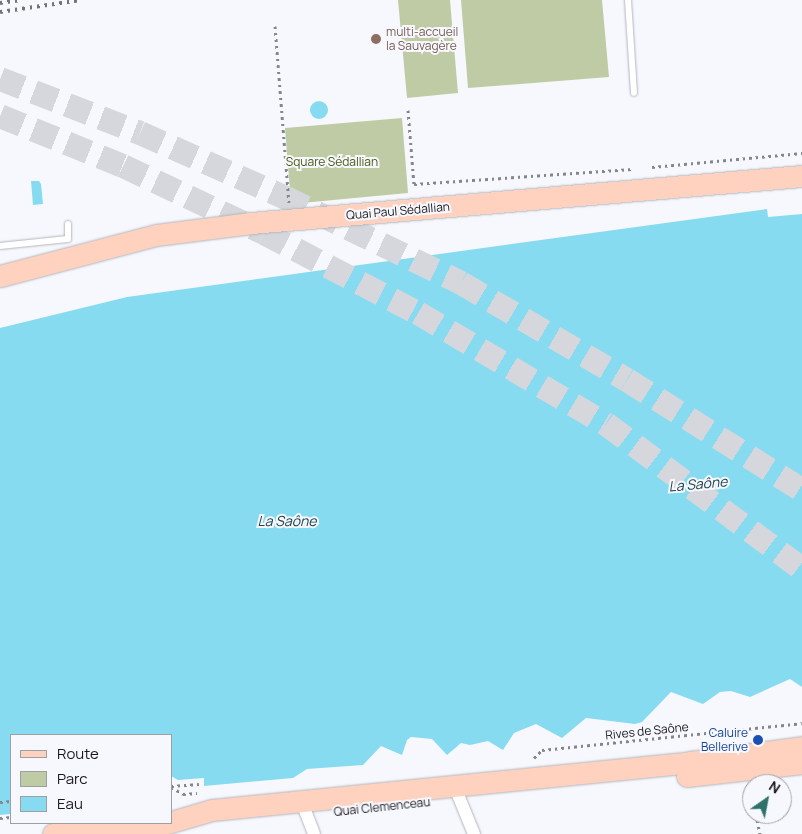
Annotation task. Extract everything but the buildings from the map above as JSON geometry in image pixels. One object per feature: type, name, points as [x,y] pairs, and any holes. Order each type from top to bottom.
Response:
[{"type":"main road","name":"Quai Paul Sédallian","points":[[0,276],[156,235],[291,221],[802,176]]},
{"type":"main road","name":"Quai Clemenceau","points":[[667,771],[802,747]]},
{"type":"main road","name":"Quai Clemenceau","points":[[174,822],[213,824],[303,807],[667,771],[802,763]]},
{"type":"main road","name":"Quai Clemenceau","points":[[53,834],[154,824]]},
{"type":"street","points":[[457,792],[474,834]]},
{"type":"street","points":[[303,807],[314,834]]},
{"type":"lane","points":[[628,0],[634,93]]},
{"type":"lane","points":[[0,246],[68,239],[68,224]]},
{"type":"path","points":[[275,26],[291,221]]},
{"type":"path","points":[[408,110],[414,184],[632,169]]},
{"type":"path","points":[[652,167],[802,153]]},
{"type":"path","name":"Rives de Saône","points":[[528,764],[542,750],[802,723]]},
{"type":"path","points":[[172,786],[199,784]]},
{"type":"green space","points":[[398,0],[450,0],[458,93],[407,98]]},
{"type":"green space","points":[[461,0],[602,0],[609,77],[468,88]]},
{"type":"green space","name":"Square Sédallian","points":[[402,118],[408,193],[291,204],[285,128]]},
{"type":"water","points":[[319,101],[325,104],[328,110],[325,116],[319,119],[313,116],[310,110],[313,104]]},
{"type":"water","points":[[31,181],[39,181],[41,184],[43,204],[33,205]]},
{"type":"water","name":"La Saône","points":[[767,209],[768,217],[802,214],[802,687],[790,679],[750,697],[731,691],[720,692],[703,704],[671,692],[642,722],[635,724],[586,718],[562,738],[536,724],[514,733],[503,750],[488,741],[470,745],[461,743],[447,755],[432,739],[411,737],[407,740],[402,755],[381,746],[363,765],[307,769],[293,778],[204,786],[204,778],[178,780],[172,777],[172,734],[10,734],[10,814],[0,815],[0,328],[127,297]]},
{"type":"tunnel","points":[[0,79],[140,133],[284,197],[461,283],[627,380],[802,490]]},
{"type":"tunnel","points":[[0,116],[123,166],[264,233],[418,313],[606,424],[802,569]]},
{"type":"railway","points":[[0,3],[21,0]]},
{"type":"railway","points":[[0,12],[81,0]]},
{"type":"place","name":"multi-accueil la Sauvagère","points":[[376,39]]},
{"type":"place","name":"Caluire Bellerive","points":[[758,740]]}]
